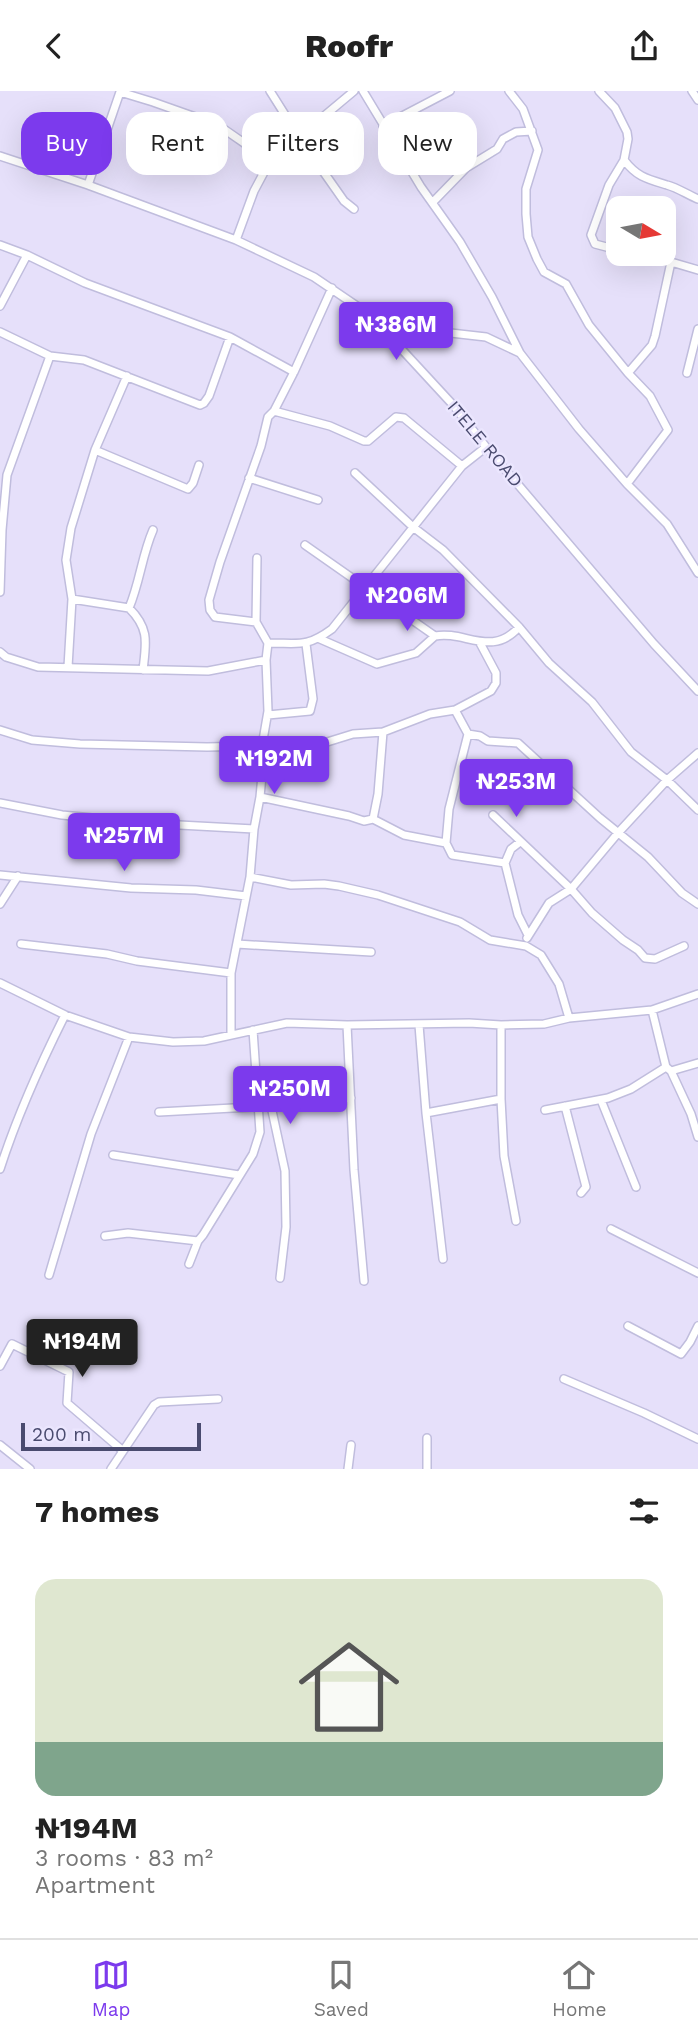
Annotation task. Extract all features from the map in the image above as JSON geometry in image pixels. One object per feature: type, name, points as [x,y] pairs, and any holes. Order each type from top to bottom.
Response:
[{"type":"street","points":[[88,185],[119,91],[218,125],[242,142]]},
{"type":"street","points":[[270,91],[283,112]]},
{"type":"street","points":[[329,112],[354,91]]},
{"type":"street","points":[[363,91],[378,117]]},
{"type":"street","points":[[410,112],[450,91]]},
{"type":"street","points":[[509,91],[523,109],[538,150],[526,189],[528,237],[544,272],[566,284],[589,325],[650,396],[668,430],[627,484]]},
{"type":"street","points":[[598,91],[615,108],[628,139],[624,160],[609,185],[591,235],[595,244],[606,247]]},
{"type":"street","points":[[692,91],[698,100]]},
{"type":"street","points":[[433,202],[466,168],[497,149],[503,139],[516,132],[532,131]]},
{"type":"street","name":"ITELE ROAD","points":[[1,158],[88,185],[236,240],[314,277],[370,315],[454,406],[654,644],[698,691]]},
{"type":"street","points":[[624,160],[633,171],[651,181],[669,185],[698,199]]},
{"type":"street","points":[[236,240],[263,175]]},
{"type":"street","points":[[326,175],[344,201],[354,209]]},
{"type":"street","points":[[414,175],[460,242],[520,353],[579,429],[627,484],[667,524],[698,573]]},
{"type":"street","points":[[0,245],[85,283],[230,337],[294,372]]},
{"type":"street","points":[[0,306],[27,255]]},
{"type":"street","points":[[676,263],[698,270]]},
{"type":"street","points":[[628,373],[652,345],[670,266]]},
{"type":"street","points":[[256,622],[215,617],[210,610],[209,600],[219,562],[268,417],[274,411],[294,372],[332,288]]},
{"type":"street","points":[[396,341],[417,323],[442,332],[486,337],[520,353]]},
{"type":"street","points":[[687,373],[698,329]]},
{"type":"street","points":[[0,332],[50,356],[85,359],[200,405],[209,396],[230,337]]},
{"type":"street","points":[[0,593],[3,474],[50,356]]},
{"type":"street","points":[[68,667],[72,599],[66,560],[71,528],[95,450],[127,376]]},
{"type":"street","points":[[274,411],[330,426],[364,441],[368,441],[396,417],[404,418],[461,466]]},
{"type":"street","points":[[268,643],[306,644],[320,639],[332,629],[461,466],[486,447]]},
{"type":"street","points":[[95,450],[188,489],[199,465]]},
{"type":"street","points":[[355,473],[413,527],[443,550],[519,627],[549,663],[592,702],[631,752],[698,810]]},
{"type":"street","points":[[249,478],[318,501]]},
{"type":"street","points":[[129,608],[153,530]]},
{"type":"street","points":[[305,545],[435,636]]},
{"type":"street","points":[[231,1035],[231,973],[250,877],[268,711],[268,643],[256,622],[257,558]]},
{"type":"street","points":[[72,599],[129,608],[140,618],[146,635],[143,670]]},
{"type":"street","points":[[320,639],[377,664],[416,653],[435,636],[443,634],[480,643],[511,636],[519,627]]},
{"type":"street","points":[[0,730],[32,740],[263,750],[285,755],[353,734],[383,732],[430,714],[455,710],[491,691],[496,683],[496,673],[480,643]]},
{"type":"street","points":[[268,711],[268,715],[310,711],[313,699],[306,644]]},
{"type":"street","points":[[0,652],[6,657],[38,667],[208,671],[266,660]]},
{"type":"street","points":[[455,710],[468,734],[449,809],[446,843],[452,855],[505,863]]},
{"type":"street","points":[[373,819],[378,794],[383,732]]},
{"type":"street","points":[[468,734],[488,741],[518,743],[648,857],[682,893],[698,904]]},
{"type":"street","points":[[526,946],[528,935],[549,903],[571,889],[618,833],[667,781],[698,753]]},
{"type":"street","points":[[260,797],[364,821],[373,819],[404,835],[446,843]]},
{"type":"street","points":[[0,803],[75,816],[142,823],[254,829]]},
{"type":"street","points":[[493,815],[571,889],[592,913],[645,958],[655,959],[684,946]]},
{"type":"street","points":[[520,842],[511,849],[505,863],[518,915],[528,935]]},
{"type":"street","points":[[0,875],[246,896]]},
{"type":"street","points":[[0,904],[18,876]]},
{"type":"street","points":[[250,877],[291,885],[339,886],[378,895],[460,922],[490,940],[526,946],[541,955],[559,984],[569,1018]]},
{"type":"street","points":[[21,944],[231,973]]},
{"type":"street","points":[[237,944],[371,952]]},
{"type":"street","points":[[0,983],[65,1015],[129,1037],[173,1042],[204,1041],[287,1023],[544,1024],[569,1018],[652,1010],[698,994]]},
{"type":"street","points":[[652,1010],[669,1069],[691,1114],[698,1137]]},
{"type":"street","points":[[0,1168],[38,1070],[65,1015]]},
{"type":"street","points":[[347,1025],[354,1170],[364,1281]]},
{"type":"street","points":[[419,1025],[443,1259]]},
{"type":"street","points":[[501,1025],[500,1099],[504,1156],[516,1221]]},
{"type":"street","points":[[189,1263],[198,1241],[253,1154],[260,1132],[253,1030]]},
{"type":"street","points":[[56,1251],[49,1275],[91,1134],[129,1037]]},
{"type":"street","points":[[545,1110],[608,1098],[669,1069],[698,1063]]},
{"type":"street","points":[[159,1112],[257,1108],[351,1098]]},
{"type":"street","points":[[426,1113],[500,1099]]},
{"type":"street","points":[[601,1100],[636,1187]]},
{"type":"street","points":[[271,1106],[285,1171],[286,1227],[281,1278]]},
{"type":"street","points":[[565,1106],[586,1187],[581,1193]]},
{"type":"street","points":[[113,1156],[239,1175]]},
{"type":"street","points":[[611,1229],[698,1272]]},
{"type":"street","points":[[105,1235],[128,1233],[198,1241]]},
{"type":"street","points":[[628,1326],[681,1354],[698,1326]]},
{"type":"street","points":[[0,1366],[12,1344],[69,1372],[67,1403],[123,1451]]},
{"type":"street","points":[[564,1379],[698,1439]]},
{"type":"street","points":[[111,1469],[154,1405],[159,1402],[218,1399]]},
{"type":"street","points":[[427,1438],[427,1469]]},
{"type":"street","points":[[0,1445],[30,1469]]},
{"type":"street","points":[[348,1469],[351,1445]]}]
